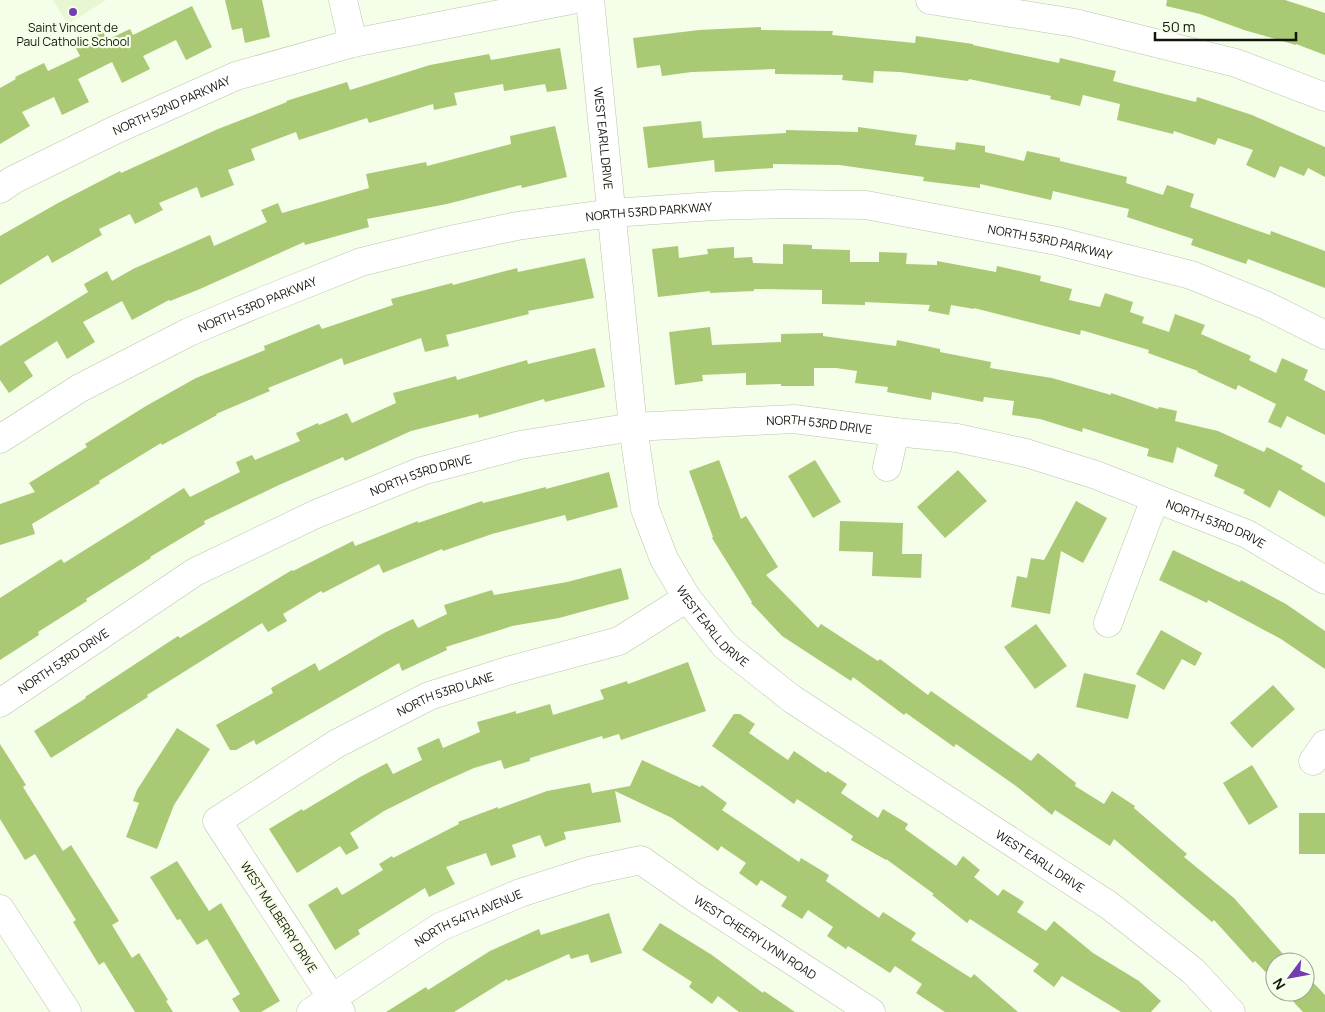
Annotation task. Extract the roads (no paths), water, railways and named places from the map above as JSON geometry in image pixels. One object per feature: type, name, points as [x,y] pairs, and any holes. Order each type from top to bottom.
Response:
[{"type":"street","points":[[343,0],[353,43]]},
{"type":"street","name":"NORTH 52ND PARKWAY","points":[[0,189],[13,180],[115,130],[236,76],[353,43],[571,0]]},
{"type":"street","name":"WEST EARLL DRIVE","points":[[590,0],[633,427],[645,510],[664,559],[687,598],[725,646],[792,699],[1110,906],[1193,971],[1232,1012]]},
{"type":"street","points":[[930,0],[1084,25],[1236,63],[1325,97]]},
{"type":"street","name":"NORTH 53RD PARKWAY","points":[[0,439],[80,388],[189,332],[361,262],[518,226],[612,213],[784,204],[866,205],[1057,241],[1191,276],[1265,305],[1325,335]]},
{"type":"street","name":"NORTH 53RD DRIVE","points":[[0,703],[195,572],[316,514],[431,469],[520,444],[633,427],[794,419],[957,438],[1026,453],[1096,475],[1247,534],[1325,580]]},
{"type":"street","points":[[887,467],[895,432]]},
{"type":"street","points":[[1108,623],[1155,499]]},
{"type":"street","name":"NORTH 53RD LANE","points":[[217,821],[336,744],[429,696],[507,671],[619,641],[687,598]]},
{"type":"street","name":"WEST MULBERRY DRIVE","points":[[217,821],[328,1007]]},
{"type":"street","name":"NORTH 54TH AVENUE","points":[[328,1007],[440,927],[529,891],[589,871],[641,860]]},
{"type":"street","name":"WEST CHEERY LYNN ROAD","points":[[641,860],[691,896],[871,1012]]},
{"type":"street","points":[[0,909],[67,1012]]},
{"type":"place","name":"Saint Vincent de Paul Catholic School","points":[[73,12]]}]
